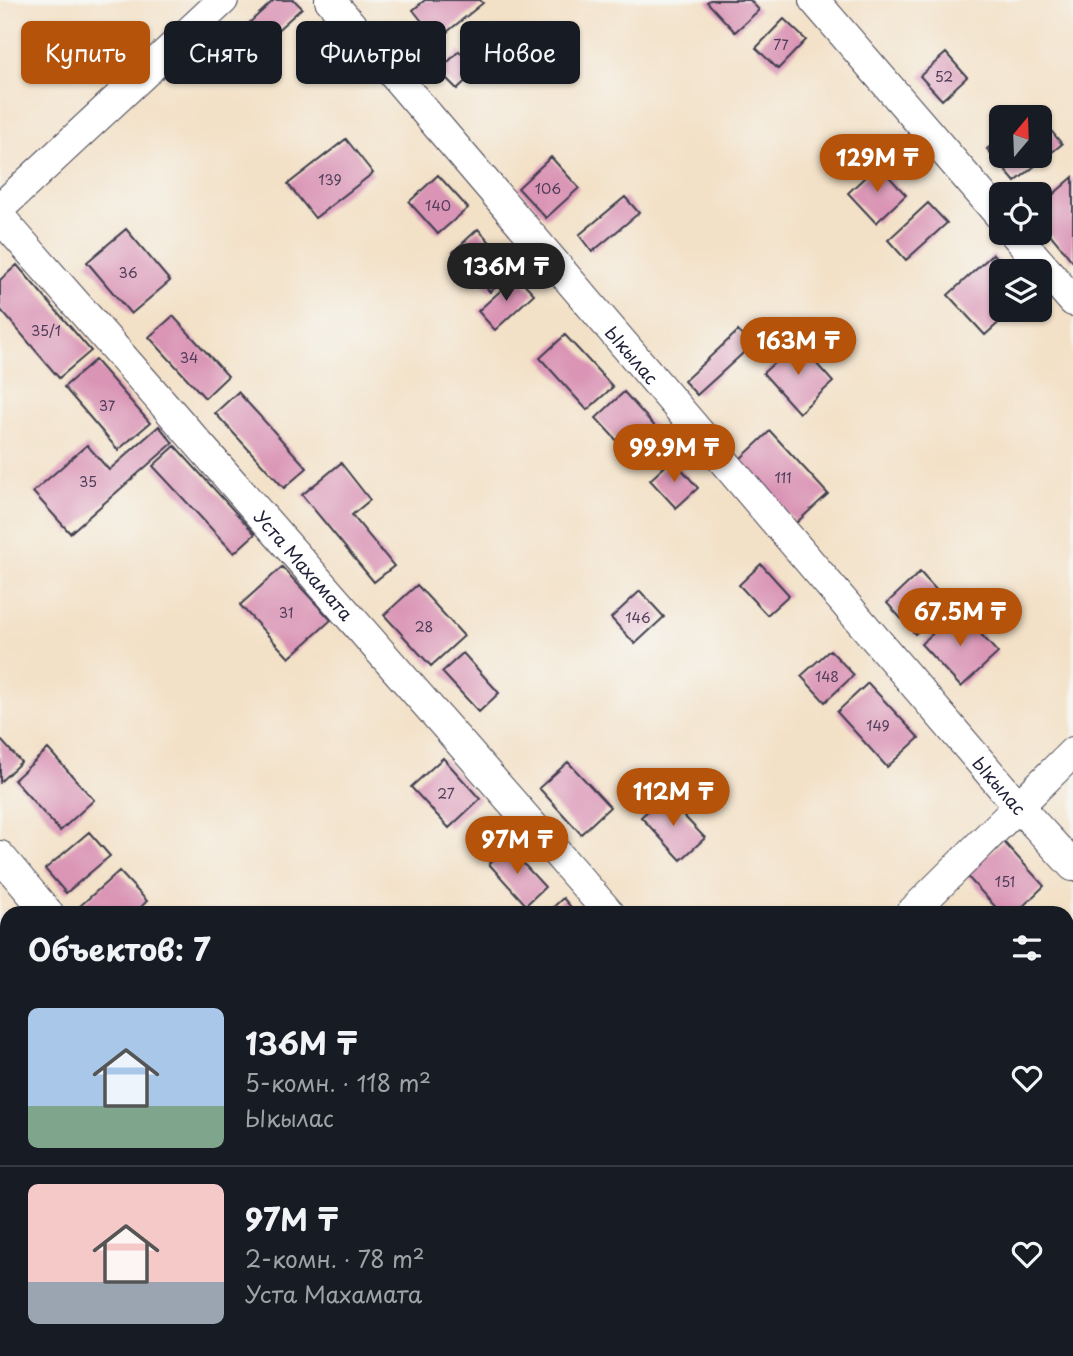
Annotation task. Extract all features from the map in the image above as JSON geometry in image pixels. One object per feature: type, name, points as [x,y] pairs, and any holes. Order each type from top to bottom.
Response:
[{"type":"street","points":[[0,208],[223,0]]},
{"type":"street","name":"Ыкылас","points":[[330,0],[1018,806],[1073,866]]},
{"type":"street","points":[[814,0],[989,204]]},
{"type":"street","name":"Уста Махамата","points":[[0,217],[603,906]]},
{"type":"street","points":[[1024,245],[1073,301]]},
{"type":"street","points":[[918,906],[1073,752]]},
{"type":"street","points":[[0,856],[42,906]]},
{"type":"building","points":[[274,0],[294,0],[302,8],[282,26],[282,21],[251,21]]},
{"type":"building","points":[[425,0],[480,0],[483,3],[446,33],[446,21],[422,21],[413,10]]},
{"type":"building","points":[[750,0],[759,10],[735,32],[707,2]]},
{"type":"building","points":[[784,19],[806,40],[778,69],[756,48]]},
{"type":"building","points":[[460,52],[460,84],[462,84],[457,89],[446,78],[446,64]]},
{"type":"building","points":[[946,53],[967,77],[942,100],[920,76]]},
{"type":"building","points":[[1052,132],[1062,144],[1052,152]]},
{"type":"building","points":[[346,139],[373,173],[315,218],[288,184]]},
{"type":"building","points":[[551,157],[579,188],[546,218],[518,188]]},
{"type":"building","points":[[878,165],[906,195],[876,223],[848,193]]},
{"type":"building","points":[[1003,168],[1032,168],[1015,182]]},
{"type":"building","points":[[438,175],[468,208],[438,234],[409,202]]},
{"type":"building","points":[[1073,177],[1073,262],[1052,237],[1052,195]]},
{"type":"building","points":[[625,197],[639,213],[592,252],[579,235]]},
{"type":"building","points":[[928,203],[947,223],[906,260],[888,240]]},
{"type":"building","points":[[126,229],[170,281],[131,314],[87,262]]},
{"type":"building","points":[[478,229],[515,270],[490,292],[453,252]]},
{"type":"building","points":[[993,254],[998,259],[989,259],[989,322],[1000,322],[985,335],[948,295]]},
{"type":"building","points":[[17,265],[91,351],[59,378],[0,309],[0,280]]},
{"type":"building","points":[[517,276],[534,294],[495,330],[478,311]]},
{"type":"building","points":[[173,316],[228,376],[205,398],[149,337]]},
{"type":"building","points":[[738,331],[751,346],[697,395],[684,381]]},
{"type":"building","points":[[565,335],[613,387],[587,410],[540,358]]},
{"type":"building","points":[[797,342],[833,382],[799,413],[763,373]]},
{"type":"building","points":[[95,360],[150,423],[118,450],[64,387]]},
{"type":"building","points":[[238,392],[307,468],[284,488],[215,413]]},
{"type":"building","points":[[624,392],[660,432],[632,457],[596,418]]},
{"type":"building","points":[[159,426],[173,443],[70,533],[33,492],[87,445],[109,470]]},
{"type":"building","points":[[770,431],[828,494],[796,523],[739,460]]},
{"type":"building","points":[[175,446],[255,534],[234,553],[153,466]]},
{"type":"building","points":[[673,459],[698,488],[676,508],[650,480]]},
{"type":"building","points":[[341,463],[370,500],[352,515],[394,566],[374,582],[302,495]]},
{"type":"building","points":[[761,564],[789,595],[767,615],[739,585]]},
{"type":"building","points":[[282,567],[331,620],[289,658],[240,605]]},
{"type":"building","points":[[920,572],[948,603],[915,634],[887,603]]},
{"type":"building","points":[[417,585],[464,636],[431,666],[384,615]]},
{"type":"building","points":[[640,591],[664,617],[635,644],[611,618]]},
{"type":"building","points":[[959,610],[998,653],[961,687],[921,644]]},
{"type":"building","points":[[830,650],[854,675],[825,702],[801,676]]},
{"type":"building","points":[[463,653],[499,693],[479,712],[442,672]]},
{"type":"building","points":[[868,683],[919,738],[887,767],[837,712]]},
{"type":"building","points":[[0,739],[21,762],[0,782]]},
{"type":"building","points":[[48,749],[94,800],[60,831],[14,780]]},
{"type":"building","points":[[443,758],[480,799],[449,828],[411,787]]},
{"type":"building","points":[[568,762],[610,807],[581,834],[539,788]]},
{"type":"building","points":[[665,796],[705,838],[681,860],[641,817]]},
{"type":"building","points":[[89,832],[110,856],[66,893],[45,869]]},
{"type":"building","points":[[1003,841],[1044,886],[1023,906],[995,906],[966,875]]},
{"type":"building","points":[[508,847],[545,887],[526,905],[489,864]]},
{"type":"building","points":[[119,871],[147,901],[142,906],[80,906]]},
{"type":"building","points":[[563,898],[570,906],[554,906]]}]
